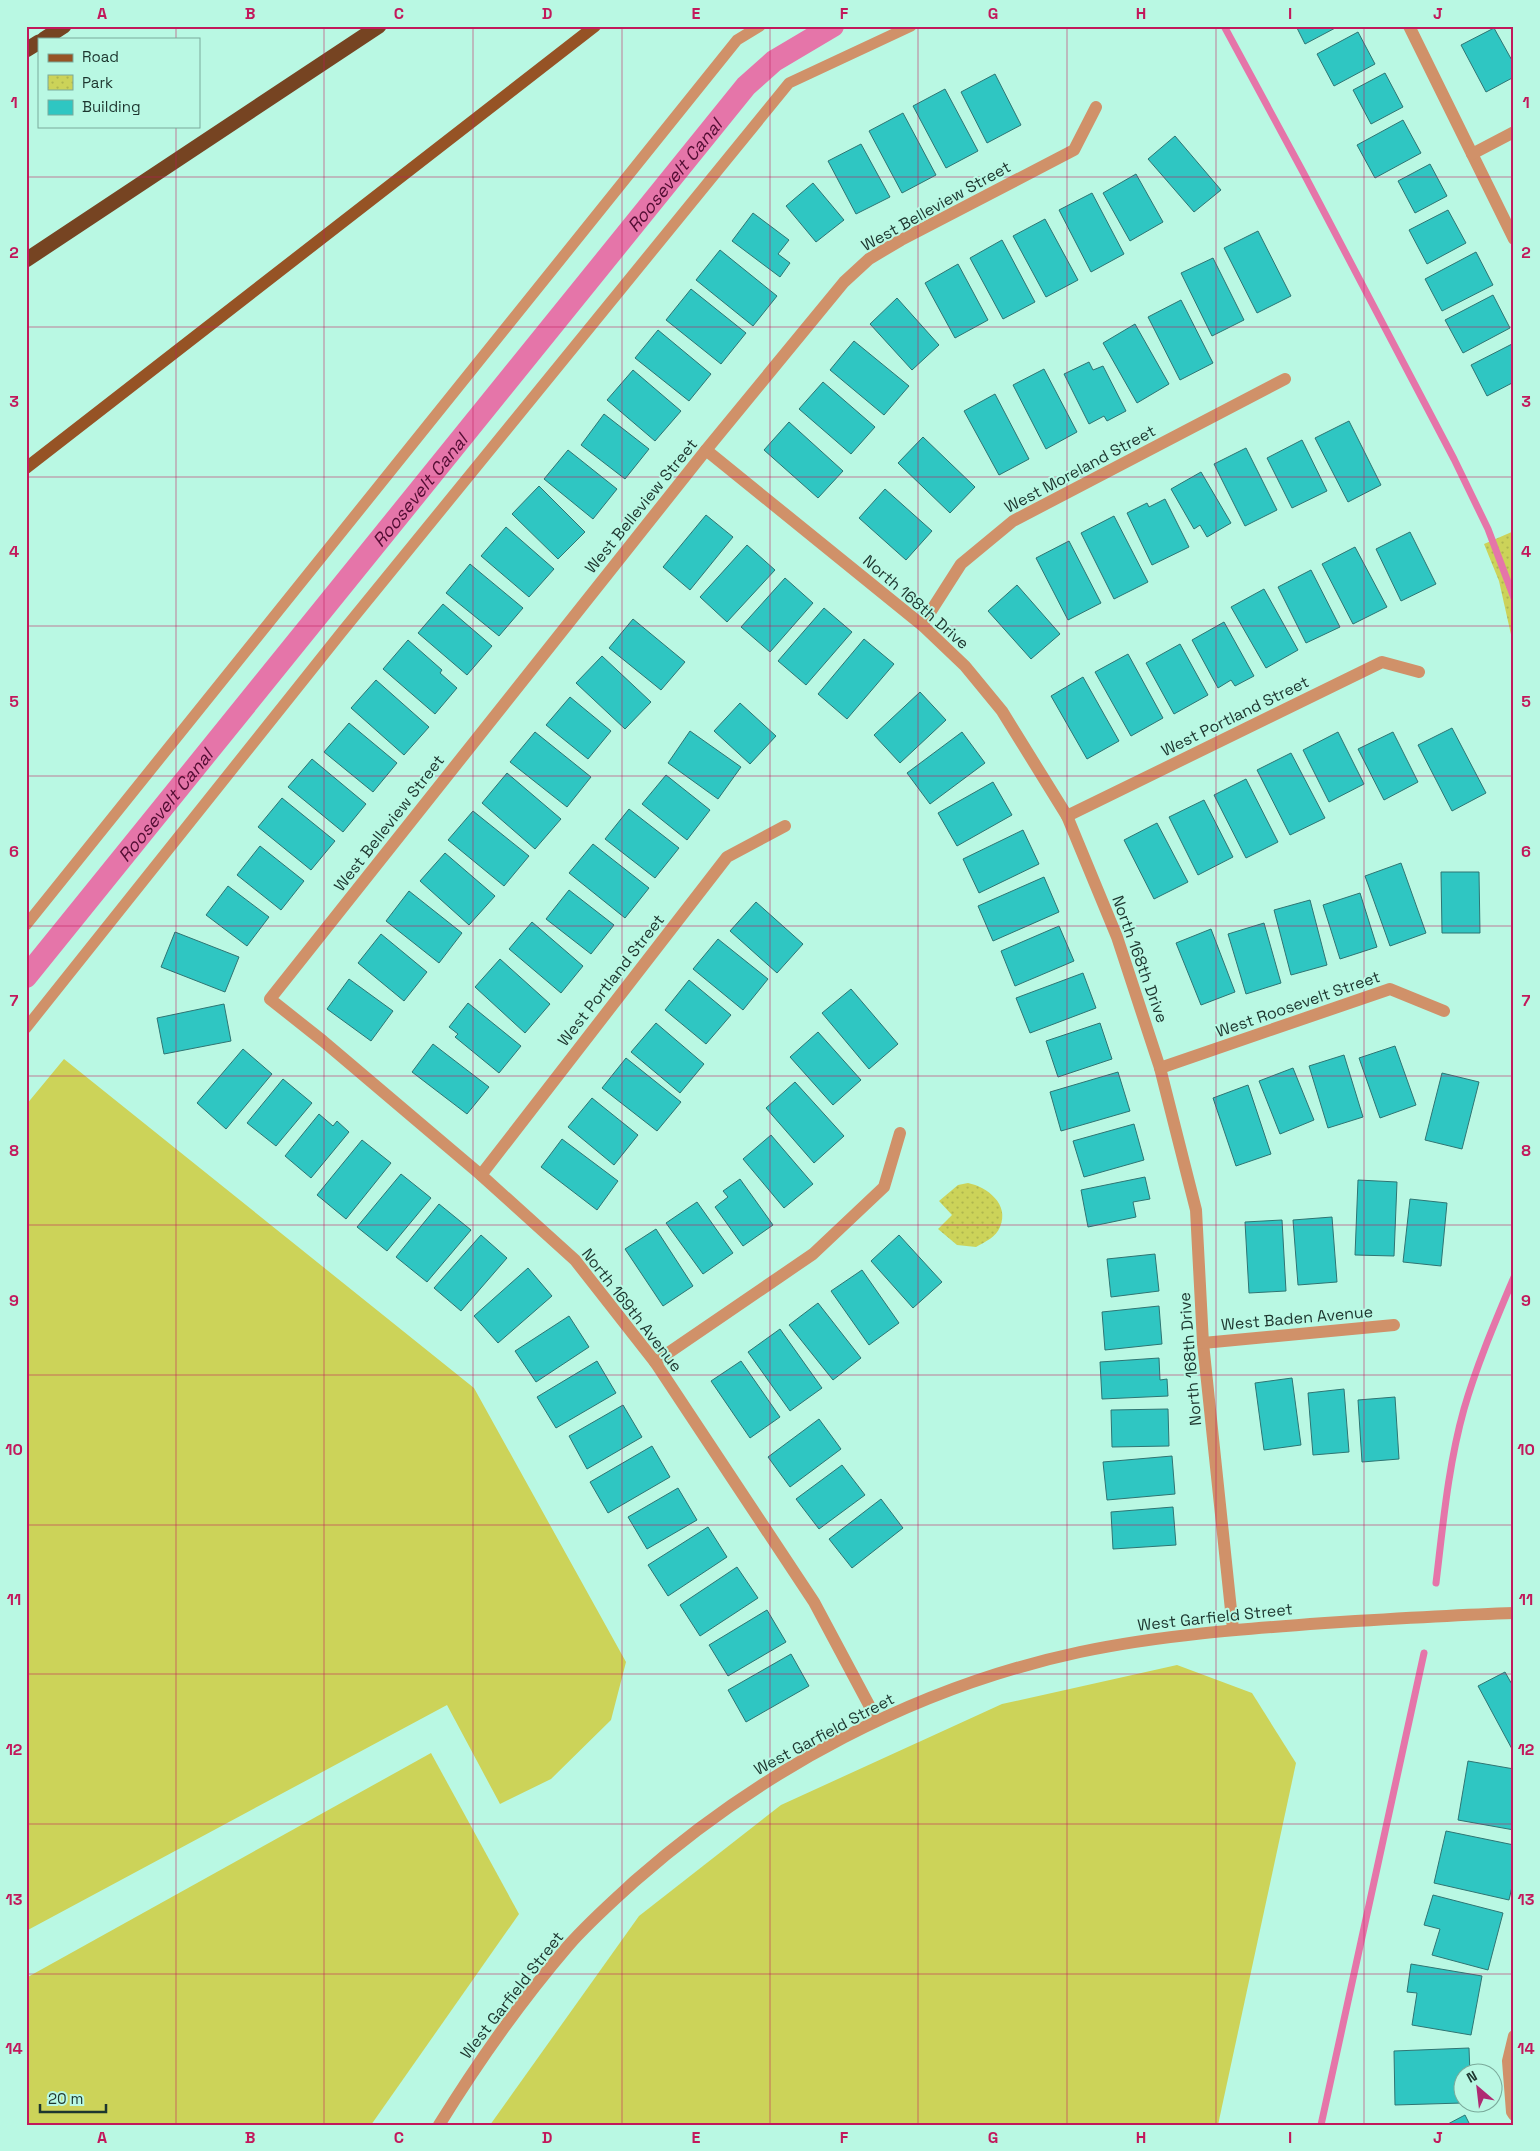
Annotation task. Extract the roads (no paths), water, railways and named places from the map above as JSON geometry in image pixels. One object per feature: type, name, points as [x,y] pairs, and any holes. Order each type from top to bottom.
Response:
[{"type":"highway","points":[[46,38],[64,26]]},
{"type":"highway","points":[[26,260],[379,26]]},
{"type":"highway","points":[[26,50],[38,43]]},
{"type":"main road","points":[[26,468],[595,26]]},
{"type":"street","points":[[1409,26],[1514,240]]},
{"type":"street","name":"West Belleview Street","points":[[270,999],[706,450],[844,282],[869,259],[1074,150],[1096,107]]},
{"type":"street","points":[[1472,154],[1514,132]]},
{"type":"street","name":"West Moreland Street","points":[[922,625],[961,564],[1013,521],[1285,379]]},
{"type":"street","name":"North 168th Drive","points":[[706,450],[922,625],[965,666],[1002,711],[1067,816],[1118,937],[1160,1068],[1196,1210],[1204,1342],[1234,1629]]},
{"type":"street","name":"West Portland Street","points":[[1067,816],[1382,662],[1419,672]]},
{"type":"street","name":"West Portland Street","points":[[480,1175],[727,858],[785,826]]},
{"type":"street","name":"West Roosevelt Street","points":[[1160,1068],[1390,989],[1444,1011]]},
{"type":"street","name":"North 169th Avenue","points":[[270,999],[323,1040],[480,1175],[575,1260],[655,1362],[814,1602],[876,1720]]},
{"type":"street","points":[[655,1362],[813,1254],[884,1187],[900,1133]]},
{"type":"street","name":"West Baden Avenue","points":[[1204,1342],[1394,1325]]},
{"type":"street","name":"West Garfield Street","points":[[439,2125],[484,2053],[528,1995],[570,1944],[616,1899],[668,1853],[728,1808],[770,1780],[876,1720],[946,1691],[1027,1665],[1128,1643],[1234,1629],[1514,1613]]},
{"type":"street","points":[[1514,2036],[1508,2062],[1512,2112],[1514,2115]]},
{"type":"lane","points":[[26,925],[737,40],[760,26]]},
{"type":"lane","points":[[26,1028],[340,633],[789,83],[911,26]]},
{"type":"waterway","name":"Roosevelt Canal","points":[[26,977],[746,86],[774,61],[833,26]]},
{"type":"waterway","points":[[1224,26],[1454,459],[1488,529],[1514,598]]},
{"type":"waterway","points":[[1436,1583],[1458,1430],[1487,1342],[1514,1277]]},
{"type":"waterway","points":[[1321,2125],[1424,1653]]}]
